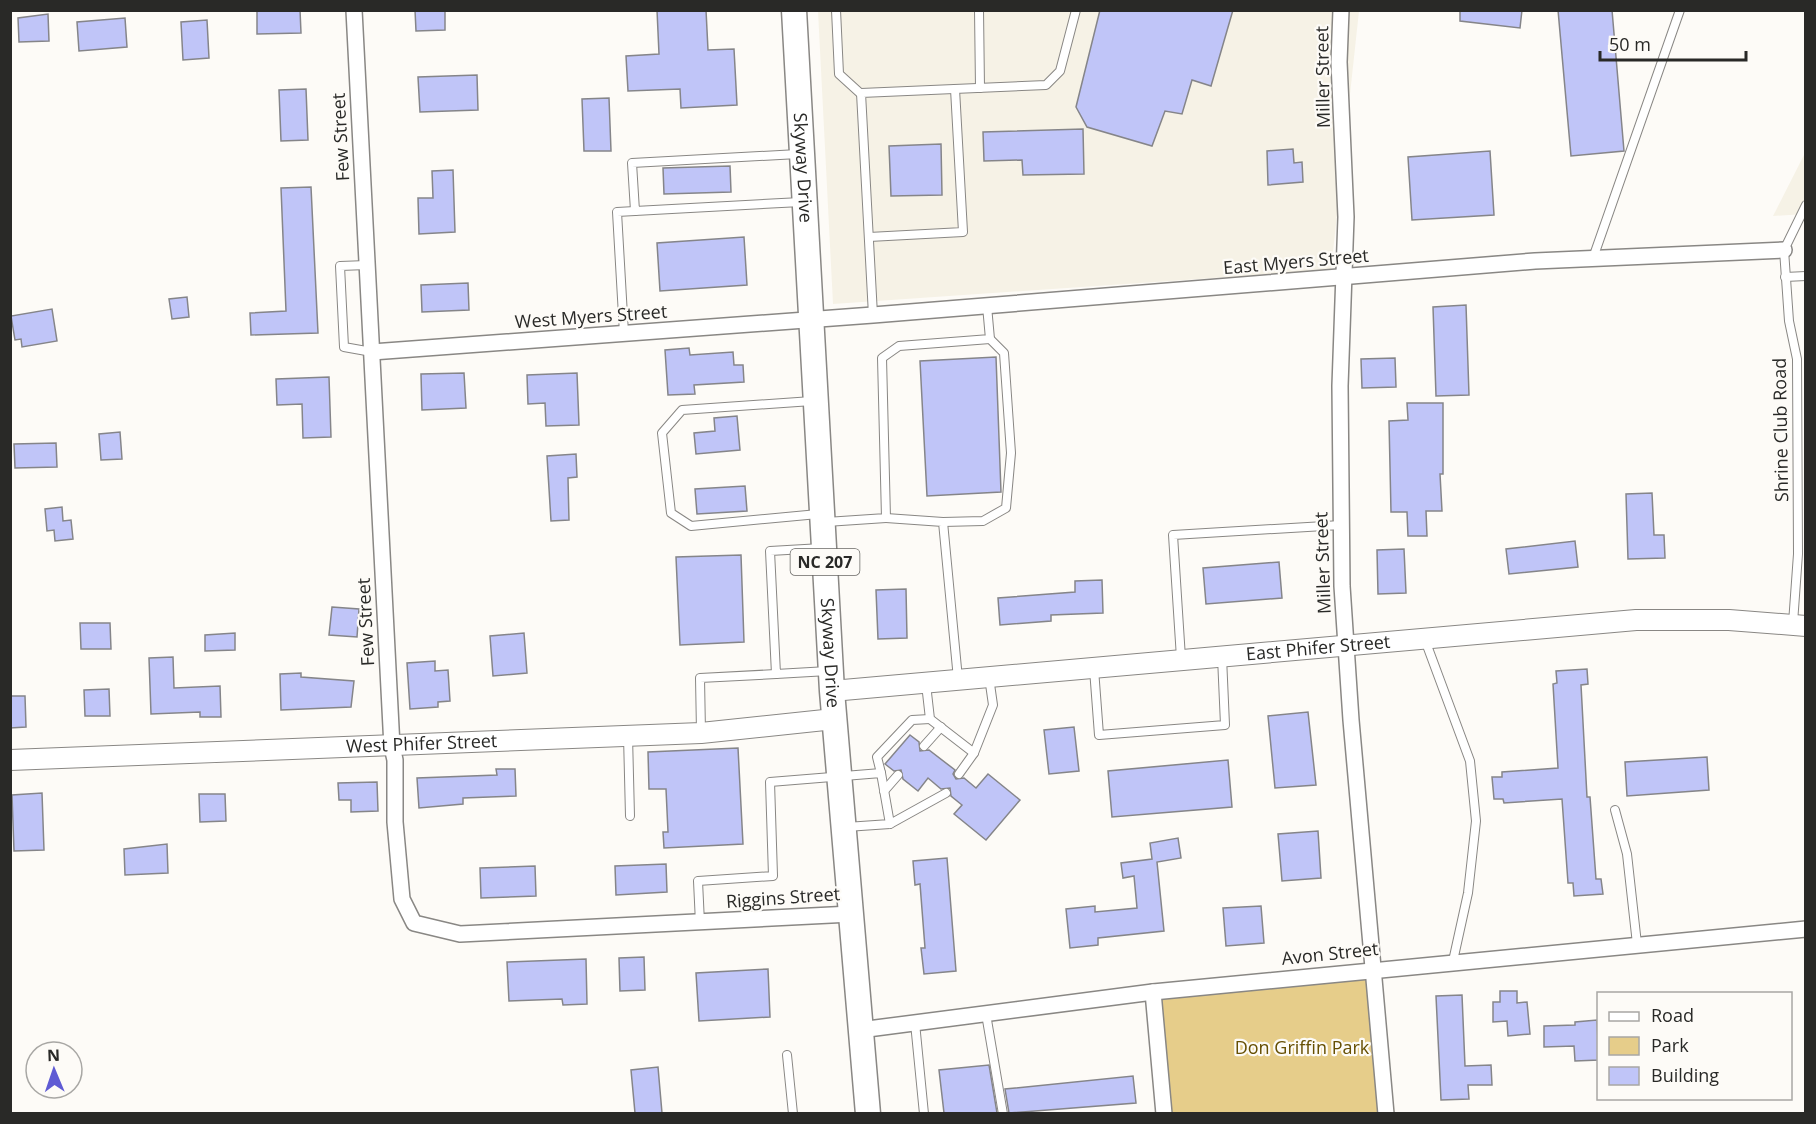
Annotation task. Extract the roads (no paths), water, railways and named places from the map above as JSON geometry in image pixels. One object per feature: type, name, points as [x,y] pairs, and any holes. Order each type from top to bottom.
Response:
[{"type":"main road","name":"Skyway Drive","points":[[794,10],[831,681],[868,1113]]},
{"type":"street","name":"Few Street","points":[[354,10],[392,747],[395,760],[395,822],[402,899],[414,923],[460,934],[718,922]]},
{"type":"street","name":"Miller Street","points":[[1341,10],[1339,62],[1346,217],[1342,278],[1341,525],[1346,645],[1386,1113]]},
{"type":"street","name":"East Myers Street","points":[[812,320],[1593,258],[1784,250]]},
{"type":"street","name":"West Myers Street","points":[[372,352],[812,320]]},
{"type":"street","name":"East Phifer Street","points":[[831,681],[926,683],[1636,620],[1729,620],[1799,625]]},
{"type":"street","name":"West Phifer Street","points":[[10,760],[392,747],[701,733],[834,719]]},
{"type":"street","name":"Riggins Street","points":[[718,922],[851,914]]},
{"type":"street","name":"Avon Street","points":[[860,1030],[1153,992],[1453,961],[1806,929]]},
{"type":"street","points":[[1153,992],[1164,1113]]},
{"type":"lane","points":[[836,10],[838,74],[861,94],[1046,86],[1060,71],[1076,10]]},
{"type":"lane","points":[[979,10],[980,88]]},
{"type":"lane","points":[[1593,258],[1680,10]]},
{"type":"lane","points":[[869,237],[963,232],[955,89]]},
{"type":"lane","points":[[861,94],[873,315]]},
{"type":"lane","points":[[635,211],[632,163],[802,154]]},
{"type":"lane","points":[[624,333],[617,212],[805,202]]},
{"type":"lane","name":"Shrine Club Road","points":[[1799,625],[1797,359],[1785,277],[1784,250],[1806,205]]},
{"type":"lane","points":[[367,265],[340,266],[344,347],[372,352]]},
{"type":"lane","points":[[1785,277],[1806,276]]},
{"type":"lane","points":[[816,400],[682,410],[662,433],[671,513],[691,526],[822,518],[983,521],[1006,508],[1011,453],[1004,353],[990,339],[987,306]]},
{"type":"lane","points":[[886,518],[882,358],[899,346],[990,339]]},
{"type":"lane","points":[[944,522],[958,680]]},
{"type":"lane","points":[[1182,660],[1173,535],[1341,525]]},
{"type":"lane","points":[[776,674],[770,551],[824,548]]},
{"type":"lane","points":[[1425,638],[1470,761],[1476,822],[1468,893],[1453,961]]},
{"type":"lane","points":[[1094,668],[1100,735],[1226,725],[1221,656]]},
{"type":"lane","points":[[701,733],[700,678],[776,674],[831,681]]},
{"type":"lane","points":[[959,774],[974,753],[993,705],[989,677]]},
{"type":"lane","points":[[926,683],[930,719]]},
{"type":"lane","points":[[890,824],[877,757],[912,720],[930,719],[974,753]]},
{"type":"lane","points":[[924,746],[940,727]]},
{"type":"lane","points":[[627,735],[630,816]]},
{"type":"lane","points":[[700,923],[698,881],[774,876],[770,782],[880,773]]},
{"type":"lane","points":[[884,791],[898,775]]},
{"type":"lane","points":[[843,828],[890,824],[946,793]]},
{"type":"lane","points":[[1615,810],[1627,854],[1637,944]]},
{"type":"lane","points":[[986,1014],[1003,1113]]},
{"type":"lane","points":[[915,1023],[924,1113]]},
{"type":"lane","points":[[788,1055],[793,1113]]},
{"type":"park label","name":"Don Griffin Park","points":[[1302,1048]]}]
